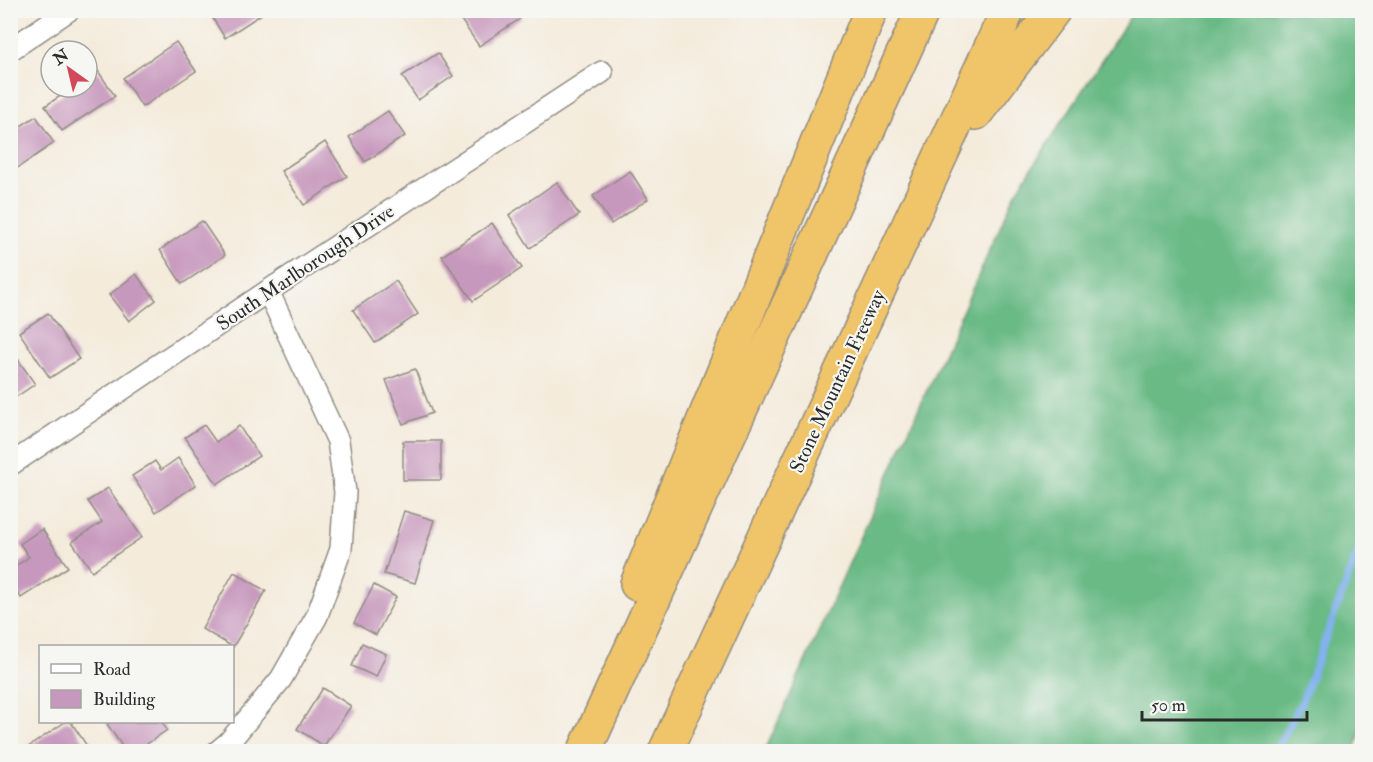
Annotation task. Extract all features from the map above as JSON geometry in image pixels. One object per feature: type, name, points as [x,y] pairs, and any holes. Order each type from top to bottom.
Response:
[{"type":"highway","points":[[569,752],[871,10]]},
{"type":"highway","points":[[584,752],[923,10]]},
{"type":"highway","name":"Stone Mountain Freeway","points":[[665,752],[1008,10]]},
{"type":"highway","points":[[939,163],[1054,10]]},
{"type":"street","points":[[10,50],[69,10]]},
{"type":"street","name":"South Marlborough Drive","points":[[10,465],[268,291],[602,72]]},
{"type":"street","points":[[217,752],[229,742],[281,679],[317,616],[341,549],[345,492],[338,441],[268,291]]},
{"type":"green space","points":[[1134,11],[1362,11],[1362,723],[1355,751],[765,751],[1015,194]]},
{"type":"building","points":[[216,10],[268,10],[225,38],[210,14]]},
{"type":"building","points":[[475,10],[516,10],[521,18],[479,46],[461,20]]},
{"type":"building","points":[[176,42],[196,71],[142,107],[123,78]]},
{"type":"building","points":[[438,53],[453,76],[418,100],[402,76]]},
{"type":"building","points":[[99,72],[115,96],[62,131],[45,106],[56,99],[99,99]]},
{"type":"building","points":[[388,111],[405,136],[365,162],[349,137]]},
{"type":"building","points":[[36,116],[54,143],[10,173],[10,133]]},
{"type":"building","points":[[325,142],[347,176],[304,205],[281,171]]},
{"type":"building","points":[[630,171],[648,199],[611,224],[593,196]]},
{"type":"building","points":[[557,182],[579,215],[530,248],[509,215]]},
{"type":"building","points":[[202,221],[225,255],[182,284],[160,250]]},
{"type":"building","points":[[492,223],[522,268],[473,301],[442,256]]},
{"type":"building","points":[[136,274],[156,300],[129,321],[109,295]]},
{"type":"building","points":[[396,281],[418,314],[375,343],[353,310]]},
{"type":"building","points":[[48,313],[79,359],[50,378],[19,332]]},
{"type":"building","points":[[17,358],[35,384],[10,401],[10,363]]},
{"type":"building","points":[[415,369],[432,413],[403,424],[386,380]]},
{"type":"building","points":[[204,425],[216,442],[239,426],[259,456],[217,484],[185,437]]},
{"type":"building","points":[[403,441],[441,441],[441,480],[403,480]]},
{"type":"building","points":[[178,458],[196,485],[156,512],[132,476],[155,461],[161,470]]},
{"type":"building","points":[[108,488],[142,537],[92,571],[72,542],[102,522],[88,501]]},
{"type":"building","points":[[404,511],[434,520],[415,583],[384,574]]},
{"type":"building","points":[[42,529],[68,567],[21,598],[10,582],[10,570],[29,557],[20,544]]},
{"type":"building","points":[[234,572],[266,591],[234,645],[202,629]]},
{"type":"building","points":[[374,585],[396,597],[376,635],[354,623]]},
{"type":"building","points":[[362,643],[386,654],[376,677],[352,666]]},
{"type":"building","points":[[323,688],[351,706],[324,746],[297,729]]},
{"type":"building","points":[[64,723],[72,723],[91,752],[21,752]]},
{"type":"building","points":[[163,723],[167,730],[135,752],[126,752],[107,724]]},
{"type":"waterway","points":[[1275,752],[1302,701],[1362,541]]}]
